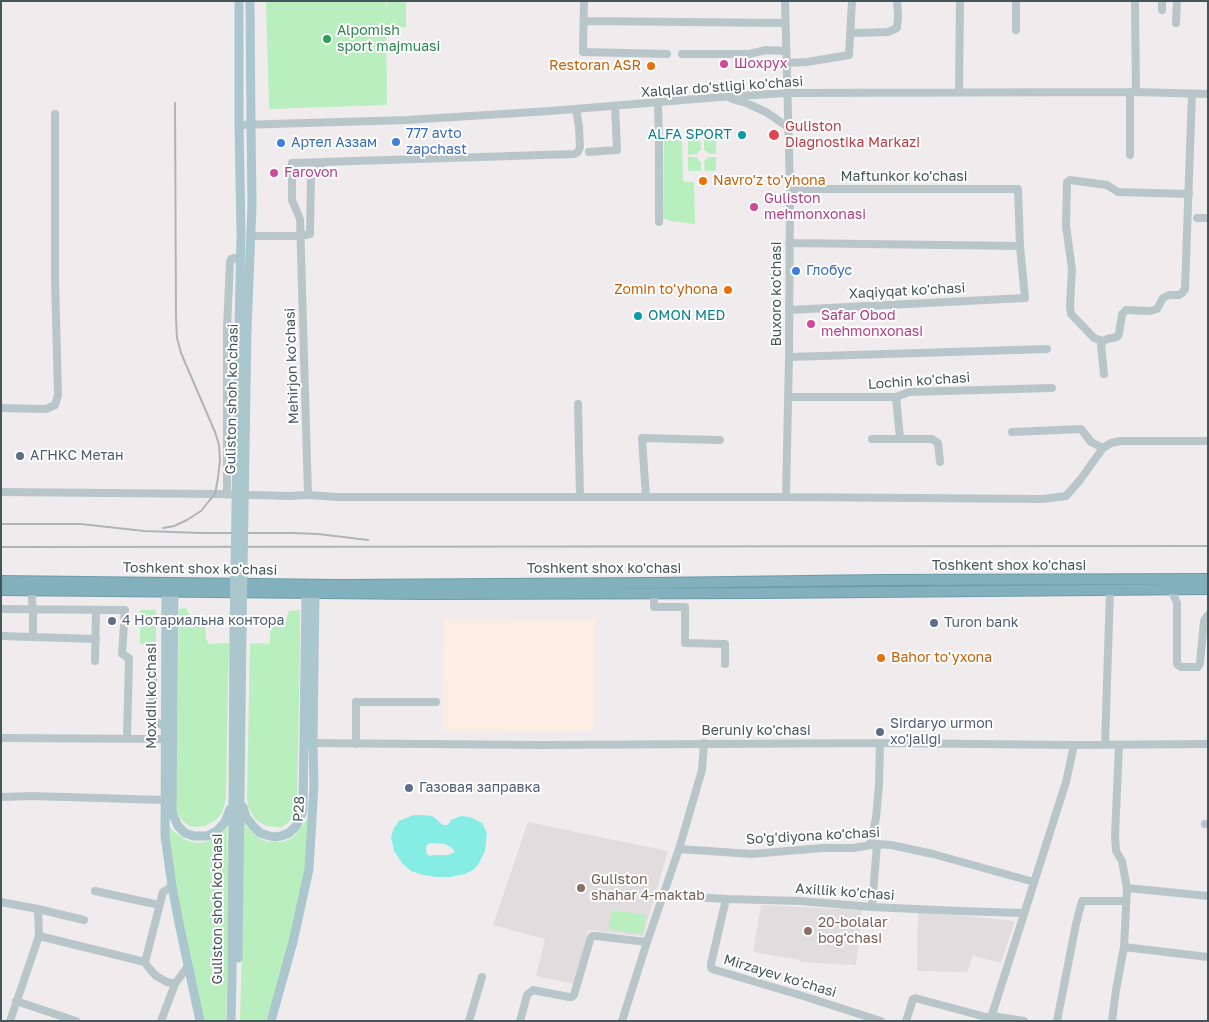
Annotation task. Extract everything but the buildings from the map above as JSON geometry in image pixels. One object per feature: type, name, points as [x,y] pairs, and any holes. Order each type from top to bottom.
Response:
[{"type":"highway","name":"Toshkent shox ko'chasi","points":[[1,590],[17,586],[170,587],[310,593],[562,584],[860,580],[1208,579]]},
{"type":"highway","name":"Toshkent shox ko'chasi","points":[[1,581],[31,590],[338,585],[654,593],[1208,589]]},
{"type":"main road","name":"Guliston shoh ko'chasi","points":[[236,1021],[238,630],[243,329],[239,125],[239,1]]},
{"type":"main road","name":"Guliston shoh ko'chasi","points":[[243,329],[252,205],[250,1]]},
{"type":"main road","name":"Guliston shoh ko'chasi","points":[[170,587],[172,812],[174,820],[185,833],[194,836],[207,836],[218,831],[225,822],[237,797]]},
{"type":"main road","name":"Moxidil ko'chasi","points":[[164,800],[170,587]]},
{"type":"main road","name":"Р28","points":[[271,1021],[294,942],[309,869],[314,785],[308,743],[310,593]]},
{"type":"main road","name":"Guliston shoh ko'chasi","points":[[237,797],[246,817],[252,826],[260,832],[274,837],[289,832],[296,826],[303,810],[308,743]]},
{"type":"main road","name":"Guliston shoh ko'chasi","points":[[231,1021],[237,797]]},
{"type":"main road","points":[[164,800],[165,836],[172,886],[200,1021]]},
{"type":"street","points":[[584,1],[583,52],[667,54]]},
{"type":"street","name":"Buxoro ko'chasi","points":[[785,1],[790,189],[786,497]]},
{"type":"street","points":[[786,63],[807,62],[849,55],[852,1]]},
{"type":"street","points":[[851,33],[888,32],[897,28],[897,1]]},
{"type":"street","points":[[959,93],[960,1]]},
{"type":"street","points":[[1016,1],[1016,30]]},
{"type":"street","points":[[1130,154],[1134,1]]},
{"type":"street","points":[[1162,1],[1162,10]]},
{"type":"street","points":[[1176,23],[1177,1]]},
{"type":"street","points":[[584,21],[785,23]]},
{"type":"street","points":[[682,54],[749,54],[766,50],[786,51]]},
{"type":"street","name":"Xalqlar do'stligi ko'chasi","points":[[239,125],[407,120],[576,110],[725,97],[787,94],[1133,92],[1208,94]]},
{"type":"street","points":[[1188,194],[1118,192],[1107,185],[1070,180],[1067,182],[1066,226],[1072,269],[1070,306],[1072,314],[1094,338],[1103,341],[1117,337],[1122,314],[1126,310],[1150,311],[1157,309],[1162,298],[1169,295],[1179,295],[1184,289],[1190,166],[1192,94]]},
{"type":"street","points":[[725,97],[746,103],[766,112],[788,127]]},
{"type":"street","points":[[658,103],[659,222]]},
{"type":"street","points":[[589,152],[617,150],[615,106]]},
{"type":"street","points":[[251,236],[300,236],[310,234],[311,175],[324,162],[574,154],[578,152],[580,147],[576,110]]},
{"type":"street","points":[[1,408],[46,409],[55,405],[58,395],[55,278],[55,114]]},
{"type":"street","name":"Mehirjon ko'chasi","points":[[308,495],[300,219],[292,200],[292,163],[324,162]]},
{"type":"street","name":"Maftunkor ko'chasi","points":[[790,189],[1018,190],[1020,246]]},
{"type":"street","points":[[1197,218],[1208,218]]},
{"type":"street","points":[[789,243],[1020,246]]},
{"type":"street","name":"Xaqiyqat ko'chasi","points":[[789,310],[1025,298],[1020,246]]},
{"type":"street","points":[[227,494],[227,327],[230,262],[231,259],[238,258],[241,263]]},
{"type":"street","points":[[1103,341],[1101,345],[1104,374]]},
{"type":"street","points":[[789,357],[1048,349]]},
{"type":"street","name":"Lochin ko'chasi","points":[[788,397],[896,397],[909,392],[1052,388]]},
{"type":"street","points":[[896,397],[900,438]]},
{"type":"street","points":[[578,404],[580,497]]},
{"type":"street","points":[[1012,432],[1081,429],[1091,442],[1103,448]]},
{"type":"street","points":[[646,497],[642,438],[720,440]]},
{"type":"street","points":[[872,438],[932,439],[938,443],[940,462]]},
{"type":"street","points":[[1,492],[308,495],[338,497],[1043,499],[1066,496],[1103,448],[1111,443],[1120,441],[1208,441]]},
{"type":"street","points":[[1171,589],[1177,603],[1177,664],[1181,667],[1198,667],[1204,620],[1208,615]]},
{"type":"street","points":[[31,590],[33,610],[32,637]]},
{"type":"street","points":[[1105,745],[1110,590]]},
{"type":"street","points":[[654,593],[654,607],[685,607],[685,643],[725,644],[725,664]]},
{"type":"street","points":[[1,609],[125,610],[122,654],[129,658],[127,738]]},
{"type":"street","points":[[95,661],[96,610]]},
{"type":"street","points":[[1,636],[96,639]]},
{"type":"street","points":[[153,660],[153,720],[165,727]]},
{"type":"street","points":[[153,690],[166,688]]},
{"type":"street","points":[[356,744],[356,702],[436,702]]},
{"type":"street","points":[[1,738],[165,739]]},
{"type":"street","name":"Beruniy ko'chasi","points":[[308,743],[542,745],[1208,744]]},
{"type":"street","points":[[872,906],[873,844],[878,801],[880,743]]},
{"type":"street","points":[[622,1021],[679,849],[702,770],[704,744]]},
{"type":"street","points":[[991,1018],[1066,782],[1074,745]]},
{"type":"street","points":[[1112,1021],[1124,947],[1127,888],[1122,861],[1116,851],[1115,836],[1119,745]]},
{"type":"street","points":[[1,797],[32,796],[164,800]]},
{"type":"street","name":"So'g'diyona ko'chasi","points":[[679,849],[752,854],[822,848],[853,848],[873,844],[891,845],[933,854],[1034,882]]},
{"type":"street","points":[[172,886],[163,892],[145,962],[156,976],[175,984]]},
{"type":"street","points":[[1127,888],[1208,896]]},
{"type":"street","points":[[95,891],[160,905]]},
{"type":"street","name":"Axillik ko'chasi","points":[[663,895],[1024,913]]},
{"type":"street","name":"Mirzayev ko'chasi","points":[[726,899],[711,964],[712,969],[881,1021]]},
{"type":"street","points":[[1057,1021],[1082,901],[1126,901]]},
{"type":"street","points":[[1,902],[84,920]]},
{"type":"street","points":[[10,1021],[39,936],[38,909]]},
{"type":"street","points":[[39,936],[145,962]]},
{"type":"street","points":[[520,1021],[527,995],[532,990],[569,997],[574,995],[592,936],[647,942]]},
{"type":"street","points":[[1124,947],[1208,957]]},
{"type":"street","points":[[161,1021],[175,984],[188,966]]},
{"type":"street","points":[[469,1021],[482,977]]},
{"type":"street","points":[[906,1021],[914,998],[986,1017],[1024,1021]]},
{"type":"street","points":[[16,1000],[76,1021]]},
{"type":"shaded area","points":[[444,619],[595,620],[594,732],[443,731]]},
{"type":"shaded area","name":"Guliston shahar 4-maktab","points":[[528,822],[668,851],[643,936],[588,930],[574,984],[536,976],[545,939],[493,925]]},
{"type":"shaded area","name":"20-bolalar bog'chasi","points":[[761,905],[862,910],[856,965],[800,962],[800,960],[753,952]]},
{"type":"shaded area","points":[[918,912],[1015,921],[1001,963],[973,956],[967,972],[917,971]]},
{"type":"green space","name":"Alpomish sport majmuasi","points":[[266,1],[386,1],[387,14],[387,1],[406,1],[406,27],[386,27],[387,105],[269,109]]},
{"type":"green space","points":[[664,140],[682,140],[683,180],[685,182],[694,182],[695,224],[670,221],[663,218]]},
{"type":"green space","points":[[688,140],[700,140],[701,150],[697,154],[688,155]]},
{"type":"green space","points":[[704,140],[716,140],[716,154],[709,154],[704,150]]},
{"type":"green space","points":[[688,157],[697,157],[701,161],[701,171],[688,170]]},
{"type":"green space","points":[[708,157],[716,157],[716,169],[714,171],[705,171],[704,161]]},
{"type":"green space","points":[[186,608],[192,620],[205,622],[206,639],[209,644],[229,643],[226,796],[222,813],[216,820],[205,826],[197,827],[189,826],[176,811],[179,609]]},
{"type":"green space","points":[[140,610],[156,610],[156,644],[140,644]]},
{"type":"green space","points":[[300,610],[296,812],[290,821],[282,827],[266,826],[255,819],[248,806],[247,796],[250,643],[270,644],[270,622],[286,620],[289,611]]},
{"type":"green space","points":[[306,819],[308,819],[306,871],[289,944],[266,1021],[240,1021],[243,821],[258,838],[266,841],[282,842],[292,838]]},
{"type":"green space","points":[[167,823],[173,831],[186,840],[196,843],[214,838],[227,827],[229,913],[226,1021],[203,1021],[189,959],[167,836]]},
{"type":"green space","points":[[612,910],[646,915],[643,934],[609,929]]},
{"type":"water","points":[[414,815],[422,815],[432,816],[443,825],[448,825],[451,820],[461,816],[470,817],[482,823],[487,833],[485,851],[478,865],[465,874],[437,877],[411,871],[402,863],[394,851],[391,837],[399,821]],"holes":[[[430,843],[445,844],[455,852],[448,855],[430,856],[427,854],[426,848]]]},
{"type":"railway","points":[[163,528],[174,526],[201,511],[215,494],[220,460],[219,445],[215,432],[181,353],[177,338],[175,103]]},
{"type":"railway","points":[[1,524],[81,524],[144,531],[201,533],[318,534],[368,540]]},
{"type":"railway","points":[[1,547],[1208,546]]},
{"type":"place","name":"Alpomish sport majmuasi","points":[[327,39]]},
{"type":"place","name":"Шохрух","points":[[724,64]]},
{"type":"place","name":"Restoran ASR","points":[[651,66]]},
{"type":"place","name":"ALFA SPORT","points":[[742,135]]},
{"type":"place","name":"Guliston Diagnostika Markazi","points":[[774,135]]},
{"type":"place","name":"777 avto zapchast","points":[[396,142]]},
{"type":"place","name":"Артел Аззам","points":[[281,143]]},
{"type":"place","name":"Farovon","points":[[274,173]]},
{"type":"place","name":"Navro'z to'yhona","points":[[703,181]]},
{"type":"place","name":"Guliston mehmonxonasi","points":[[754,207]]},
{"type":"place","name":"Глобус","points":[[796,271]]},
{"type":"place","name":"Zomin to'yhona","points":[[728,290]]},
{"type":"place","name":"OMON MED","points":[[638,316]]},
{"type":"place","name":"Safar Obod mehmonxonasi","points":[[811,324]]},
{"type":"place","name":"АГНКС Метан","points":[[20,456]]},
{"type":"place","name":"4 Нотариальна контора","points":[[112,621]]},
{"type":"place","name":"Turon bank","points":[[934,623]]},
{"type":"place","name":"Bahor to'yxona","points":[[881,658]]},
{"type":"place","name":"Sirdaryo urmon xo'jaligi","points":[[880,732]]},
{"type":"place","name":"Газовая заправка","points":[[409,788]]},
{"type":"place","name":"Guliston shahar 4-maktab","points":[[581,888]]},
{"type":"place","name":"20-bolalar bog'chasi","points":[[808,931]]}]
